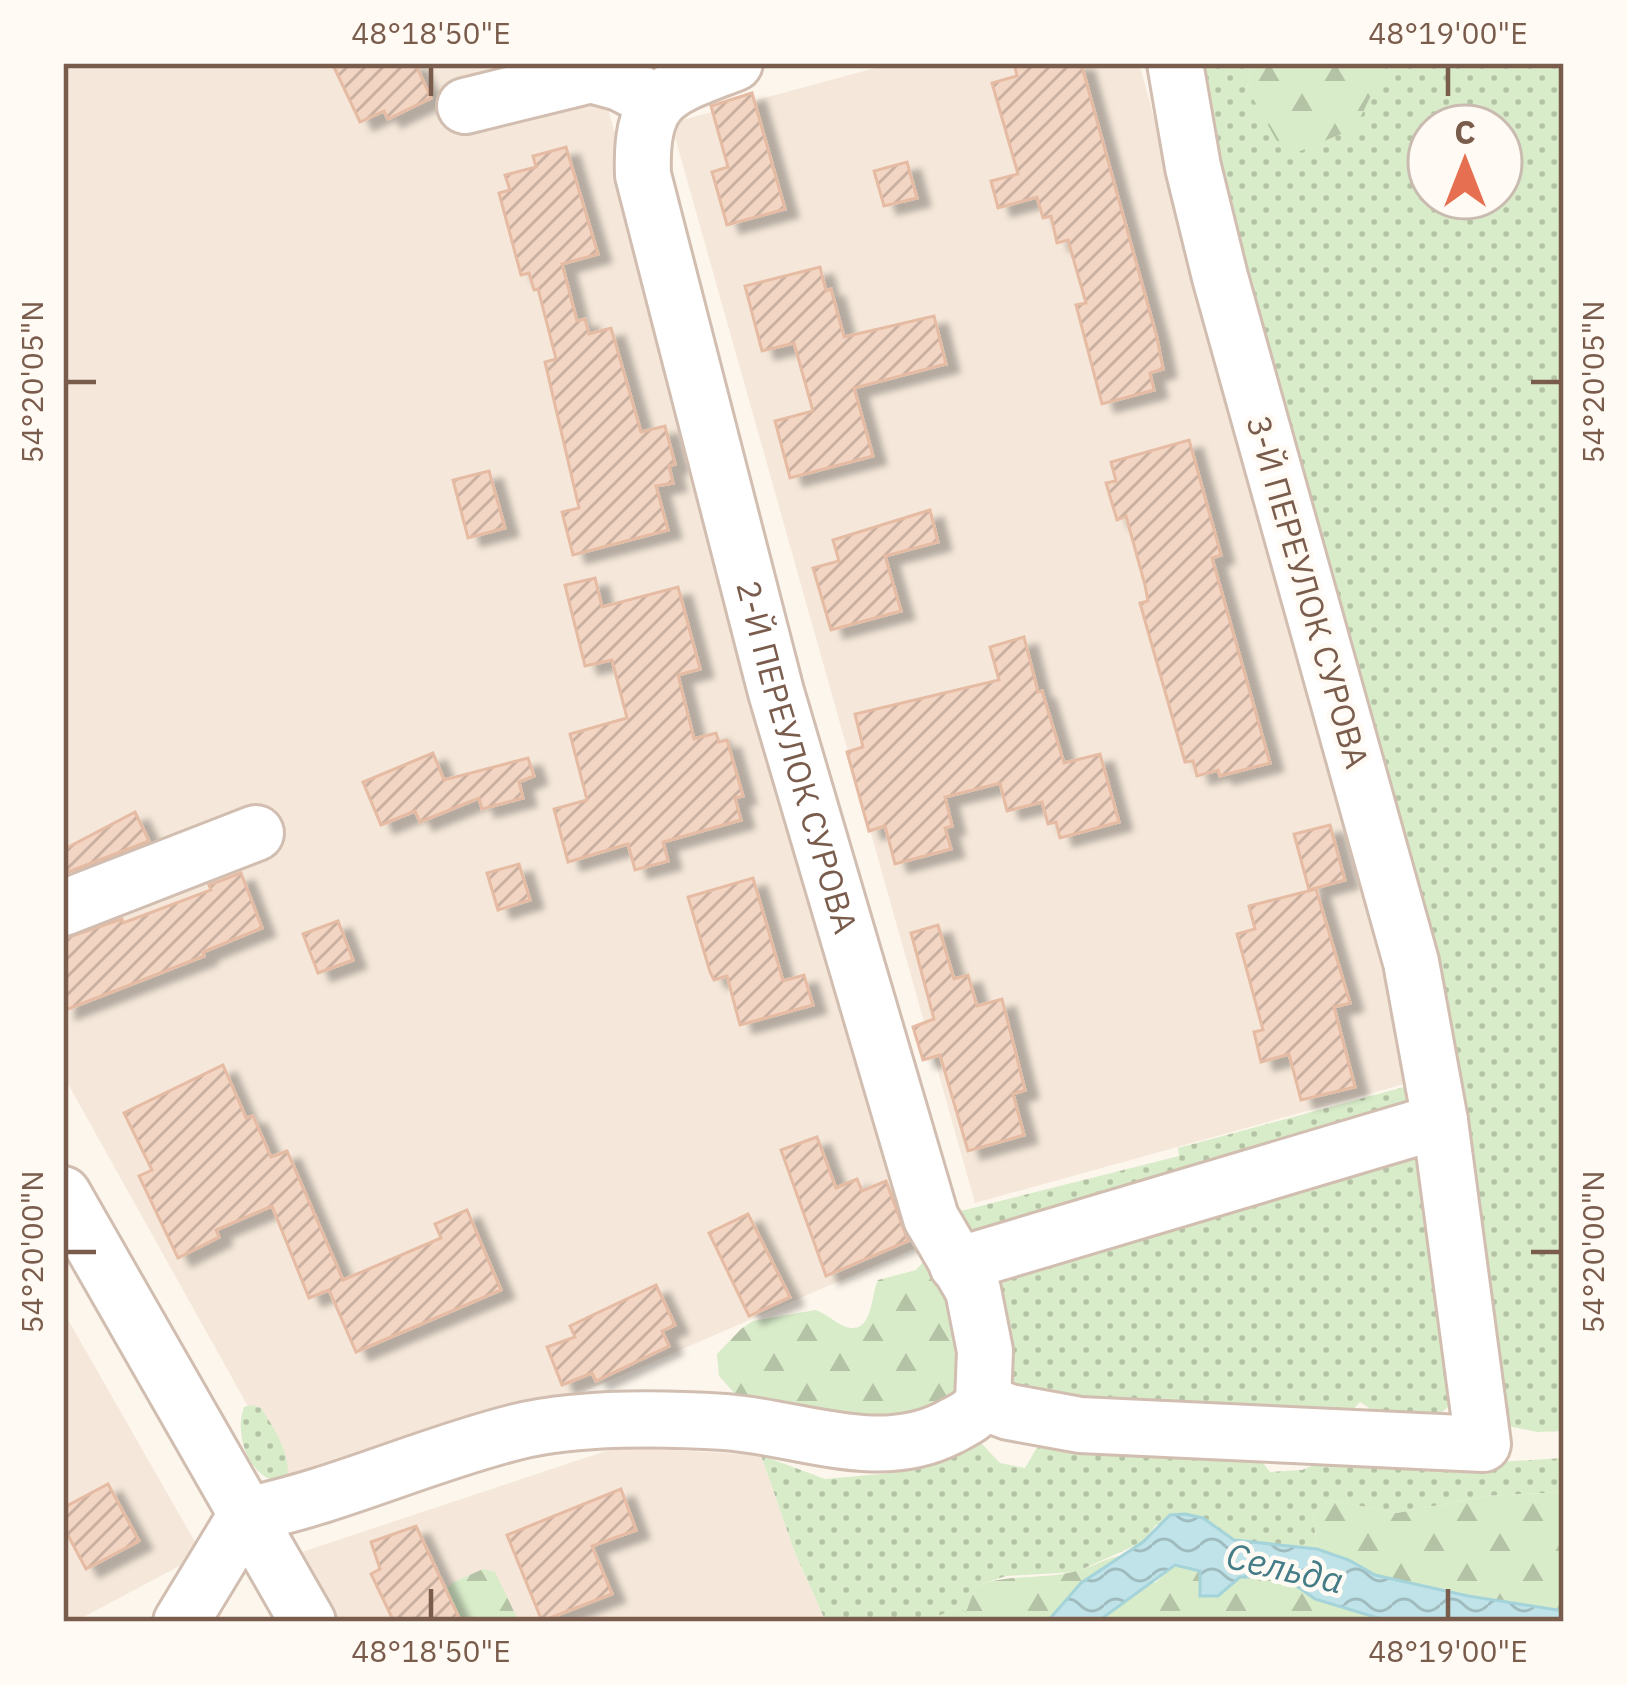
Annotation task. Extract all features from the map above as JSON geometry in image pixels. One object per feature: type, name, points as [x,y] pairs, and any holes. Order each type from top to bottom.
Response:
[{"type":"street","points":[[465,106],[591,75],[657,102],[681,84],[734,63]]},
{"type":"street","name":"3-Й ПЕРЕУЛОК СУРОВА","points":[[983,1402],[1009,1412],[1080,1425],[1483,1444],[1440,1120],[1411,962],[1220,277],[1193,167],[1175,63]]},
{"type":"street","name":"2-Й ПЕРЕУЛОК СУРОВА","points":[[657,102],[642,134],[643,175],[776,692],[932,1218],[973,1290],[985,1351],[983,1402]]},
{"type":"street","points":[[63,908],[256,832]]},
{"type":"street","points":[[957,1264],[1440,1120]]},
{"type":"street","points":[[63,1194],[308,1622]]},
{"type":"street","points":[[181,1622],[246,1515],[310,1502],[518,1432],[577,1424],[726,1422],[871,1445],[927,1438],[975,1415],[983,1402]]},
{"type":"shaded area","points":[[63,63],[623,63],[600,80],[925,1244],[569,1398],[298,1496],[63,1075]]},
{"type":"shaded area","points":[[894,63],[1139,63],[1419,1080],[975,1203],[671,123]]},
{"type":"shaded area","points":[[63,1311],[202,1554],[74,1622],[63,1622]]},
{"type":"shaded area","points":[[618,1447],[761,1455],[795,1553],[826,1622],[334,1622],[296,1554]]},
{"type":"green space","points":[[1197,63],[1254,63],[1247,88],[1378,77],[1387,63],[1564,63],[1564,1431],[1537,1432],[1499,1424]]},
{"type":"green space","points":[[1254,63],[1387,63],[1355,128],[1286,157],[1247,88]]},
{"type":"green space","points":[[1404,1087],[1413,1090],[1455,1372],[1445,1385],[1456,1397],[1443,1411],[1405,1423],[1382,1418],[1360,1402],[1348,1415],[1017,1403],[955,1222],[961,1211],[1179,1156],[1178,1148]]},
{"type":"green space","points":[[925,1260],[969,1294],[955,1404],[872,1425],[738,1397],[719,1376],[717,1354],[753,1321],[815,1310],[846,1327],[858,1327],[867,1317],[878,1280],[916,1270]]},
{"type":"green space","points":[[244,1407],[261,1408],[281,1444],[286,1482],[263,1475],[248,1456],[241,1419]]},
{"type":"green space","points":[[1065,1437],[1200,1449],[1235,1460],[1257,1455],[1270,1472],[1302,1470],[1333,1457],[1498,1462],[1564,1458],[1564,1492],[1487,1496],[1397,1513],[1329,1500],[1313,1514],[1317,1549],[1234,1540],[1202,1518],[1156,1525],[1143,1542],[1076,1572],[1006,1576],[976,1586],[966,1613],[957,1608],[925,1622],[826,1622],[795,1553],[761,1455],[825,1479],[903,1472],[915,1467],[917,1455],[981,1443],[1000,1463],[1025,1468],[1036,1449]]},
{"type":"green space","points":[[1564,1492],[1564,1622],[925,1622],[957,1608],[966,1612],[976,1586],[1073,1572],[1118,1556],[1155,1583],[1175,1565],[1200,1571],[1200,1595],[1218,1596],[1240,1577],[1284,1577],[1315,1599],[1349,1560],[1317,1549],[1313,1514],[1329,1500],[1397,1513],[1487,1496]]},
{"type":"green space","points":[[483,1569],[495,1572],[519,1622],[452,1619],[444,1592],[452,1583]]},
{"type":"water","name":"Сельда","points":[[1170,1515],[1203,1518],[1234,1540],[1317,1549],[1375,1575],[1564,1611],[1564,1622],[1391,1622],[1315,1599],[1284,1577],[1240,1577],[1218,1596],[1200,1596],[1200,1571],[1175,1565],[1097,1622],[1047,1622],[1081,1583],[1143,1542]]},
{"type":"building","points":[[332,63],[415,63],[431,98],[388,119],[384,111],[360,122]]},
{"type":"building","points":[[1014,63],[1081,63],[1157,338],[1163,369],[1150,373],[1154,390],[1102,404],[1076,305],[1086,303],[1068,240],[1057,243],[1051,216],[1043,218],[1037,197],[998,208],[991,181],[1018,174],[992,83],[1017,76]]},
{"type":"building","points":[[752,93],[785,209],[727,225],[712,172],[728,167],[711,106]]},
{"type":"building","points":[[566,147],[598,254],[562,264],[577,321],[585,319],[589,334],[611,328],[641,432],[665,426],[675,464],[669,466],[673,483],[656,486],[668,530],[573,555],[562,512],[579,508],[545,362],[556,359],[538,289],[534,290],[529,273],[521,275],[499,193],[510,190],[505,175],[536,167],[533,156]]},
{"type":"building","points":[[907,162],[917,198],[884,206],[874,171]]},
{"type":"building","points":[[820,267],[844,337],[934,316],[946,364],[854,388],[873,456],[790,478],[775,421],[813,411],[794,343],[762,351],[745,286]]},
{"type":"building","points":[[1189,440],[1221,555],[1212,558],[1270,763],[1220,776],[1218,770],[1197,776],[1193,761],[1185,762],[1140,603],[1148,601],[1126,516],[1117,520],[1106,483],[1116,481],[1111,462]]},
{"type":"building","points":[[489,471],[505,528],[468,538],[453,480]]},
{"type":"building","points":[[930,510],[938,542],[885,556],[901,611],[831,630],[813,568],[839,561],[833,540]]},
{"type":"building","points":[[595,578],[602,607],[678,587],[700,669],[678,675],[694,739],[716,733],[719,742],[727,740],[743,796],[735,798],[741,820],[663,842],[668,861],[635,870],[628,844],[568,862],[554,809],[587,800],[570,734],[627,718],[612,660],[585,666],[565,585]]},
{"type":"building","points":[[1024,637],[1064,763],[1100,754],[1119,822],[1060,838],[1056,822],[1048,824],[1042,802],[1007,811],[1000,783],[945,797],[952,826],[945,828],[951,849],[895,864],[885,826],[869,831],[847,752],[863,747],[855,714],[999,680],[990,647]]},
{"type":"building","points":[[433,753],[444,780],[528,758],[534,776],[519,782],[523,798],[482,809],[479,798],[420,822],[415,811],[381,825],[363,782]]},
{"type":"building","points":[[135,812],[149,841],[63,874],[63,850]]},
{"type":"building","points":[[1330,825],[1345,880],[1309,890],[1294,834]]},
{"type":"building","points":[[519,864],[530,900],[498,910],[487,873]]},
{"type":"building","points":[[241,873],[262,928],[63,1011],[63,939],[122,919],[123,923],[211,890],[209,885]]},
{"type":"building","points":[[753,878],[783,981],[804,975],[813,1005],[740,1025],[727,976],[714,980],[710,972],[688,897]]},
{"type":"building","points":[[1316,889],[1350,1003],[1334,1007],[1355,1087],[1301,1100],[1289,1054],[1261,1062],[1254,1032],[1263,1030],[1237,934],[1255,929],[1249,906]]},
{"type":"building","points":[[338,921],[353,960],[318,973],[303,934]]},
{"type":"building","points":[[938,925],[954,979],[968,975],[977,1006],[1002,999],[1025,1090],[1013,1094],[1024,1135],[968,1151],[940,1055],[923,1060],[913,1027],[934,1019],[911,933]]},
{"type":"building","points":[[223,1065],[246,1118],[253,1116],[271,1157],[287,1151],[343,1280],[441,1238],[435,1224],[467,1210],[501,1290],[356,1352],[329,1290],[309,1298],[272,1206],[216,1230],[219,1237],[178,1258],[139,1176],[152,1170],[124,1113]]},
{"type":"building","points":[[817,1137],[836,1188],[857,1179],[862,1191],[886,1181],[908,1241],[826,1276],[781,1150]]},
{"type":"building","points":[[748,1214],[790,1297],[749,1316],[709,1233]]},
{"type":"building","points":[[656,1285],[675,1325],[662,1331],[669,1346],[596,1381],[592,1373],[562,1385],[547,1347],[575,1337],[570,1326]]},
{"type":"building","points":[[108,1484],[139,1541],[86,1569],[63,1526],[63,1508]]},
{"type":"building","points":[[621,1489],[636,1530],[592,1546],[612,1594],[542,1621],[507,1535]]},
{"type":"building","points":[[416,1526],[461,1622],[394,1622],[371,1574],[380,1569],[371,1542]]}]
